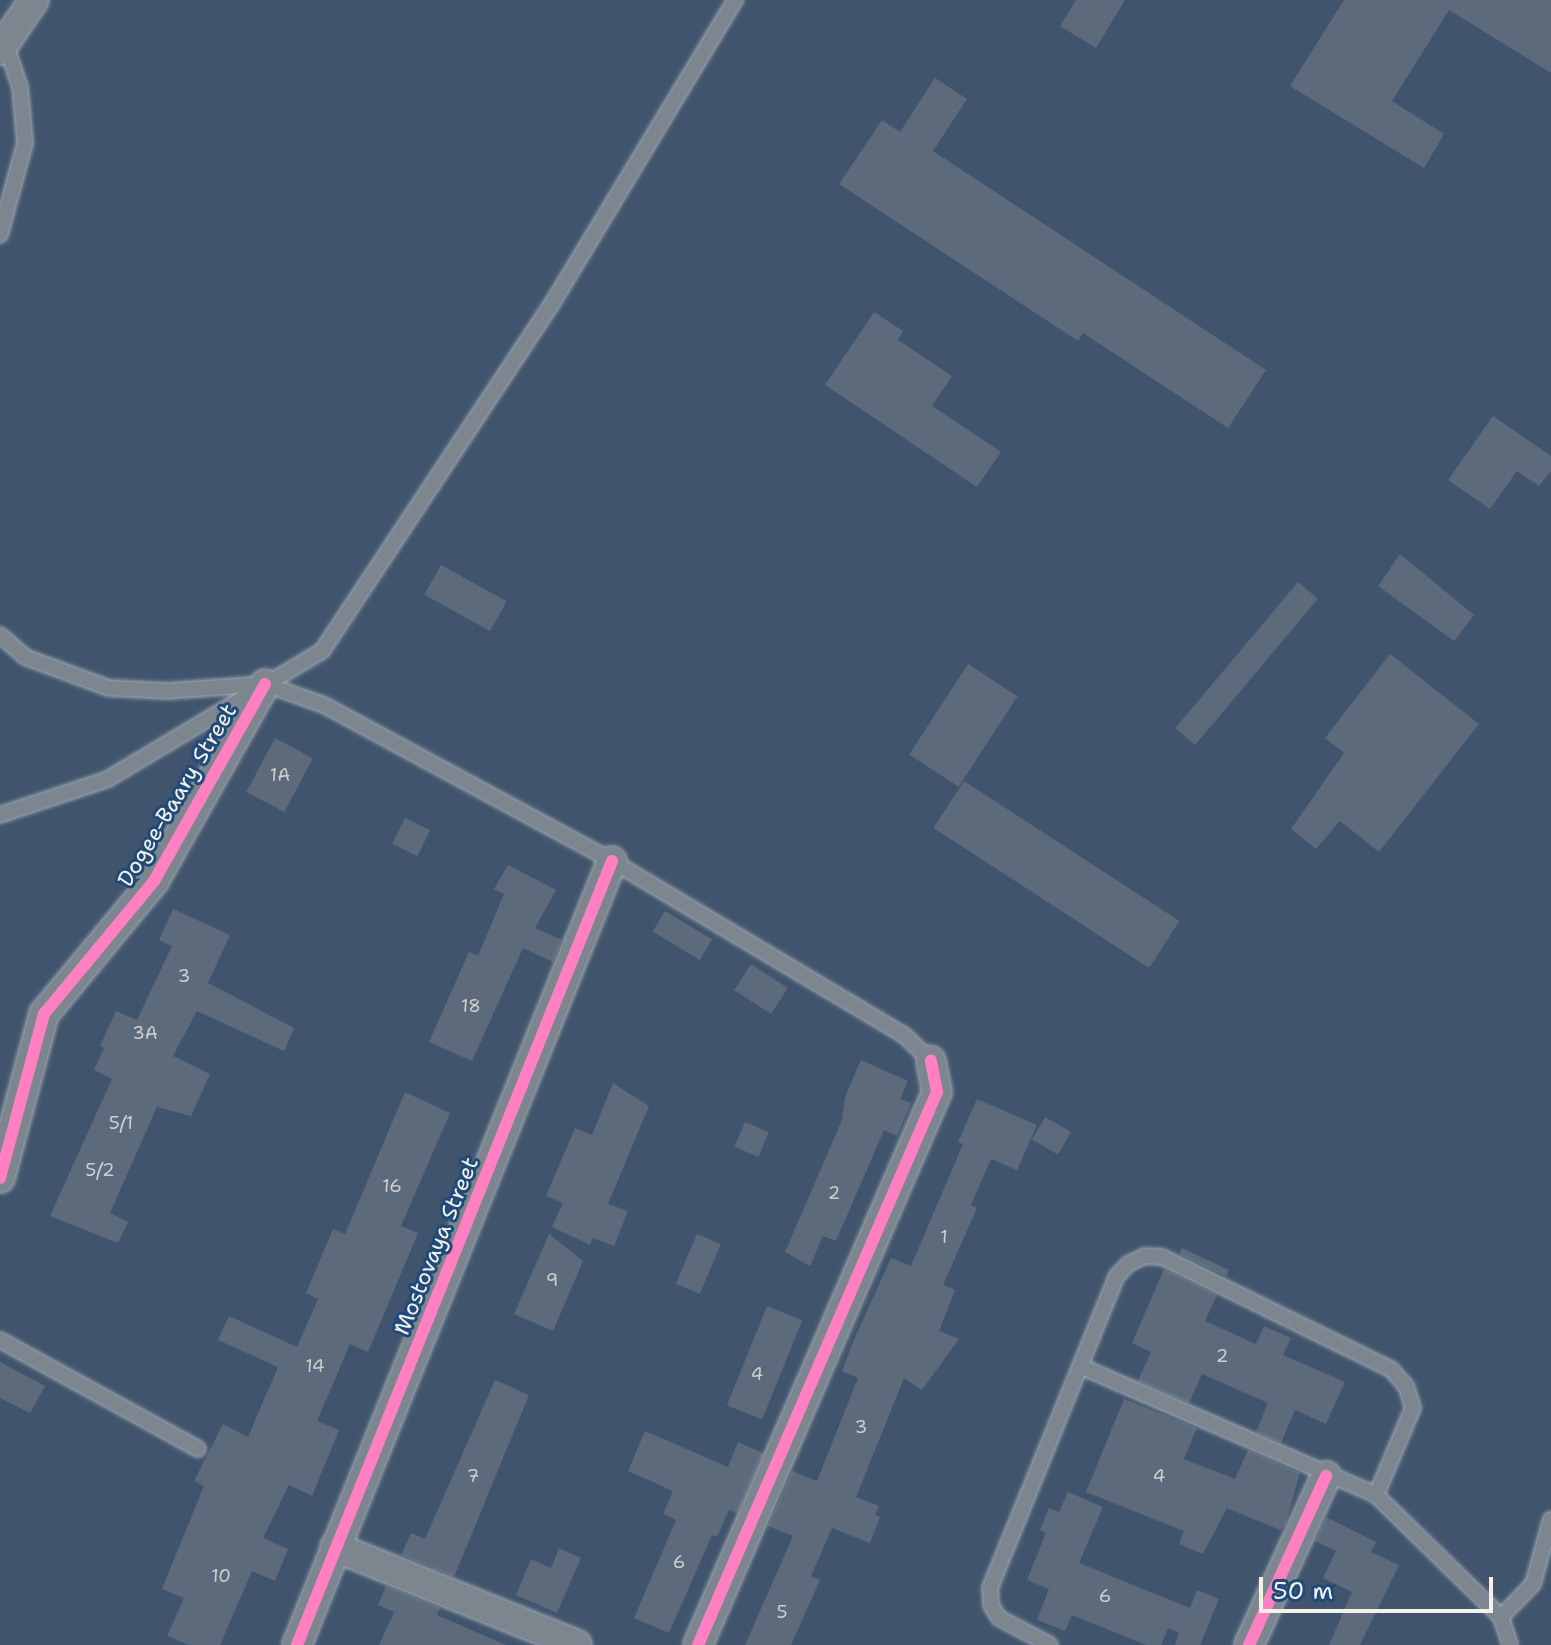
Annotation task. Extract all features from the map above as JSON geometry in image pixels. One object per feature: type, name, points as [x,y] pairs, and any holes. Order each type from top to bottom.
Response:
[{"type":"street","points":[[2,46],[34,0]]},
{"type":"street","name":"Dogee-Baary Street","points":[[0,1178],[44,1014],[154,881],[265,684]]},
{"type":"street","name":"Mostovaya Street","points":[[297,1645],[612,861]]},
{"type":"street","points":[[698,1645],[937,1092],[931,1061]]},
{"type":"street","points":[[1249,1645],[1326,1476]]},
{"type":"street","points":[[335,1547],[577,1645]]},
{"type":"lane","points":[[0,815],[108,779],[322,651],[378,572],[439,470],[561,290],[735,0]]},
{"type":"lane","points":[[0,235],[25,143],[20,87],[2,46]]},
{"type":"lane","points":[[0,635],[25,657],[109,688],[167,691],[265,684],[324,705],[612,861],[904,1035],[931,1061]]},
{"type":"lane","points":[[1050,1645],[999,1618],[991,1605],[990,1588],[1117,1276],[1145,1256],[1162,1257],[1391,1369],[1406,1386],[1413,1408],[1408,1428],[1376,1495]]},
{"type":"lane","points":[[0,1340],[198,1449]]},
{"type":"lane","points":[[1080,1366],[1326,1476],[1376,1495],[1501,1617],[1510,1645]]},
{"type":"lane","points":[[1501,1617],[1533,1584],[1551,1519]]},
{"type":"building","points":[[1076,0],[1125,0],[1096,48],[1060,26]]},
{"type":"building","points":[[1344,0],[1551,0],[1551,73],[1449,10],[1392,101],[1444,134],[1424,168],[1290,86]]},
{"type":"building","points":[[935,78],[967,99],[933,151],[1266,370],[1228,428],[1083,333],[1078,341],[839,184],[882,120],[900,132]]},
{"type":"building","points":[[874,312],[903,331],[898,340],[952,376],[932,406],[1001,452],[977,487],[825,385]]},
{"type":"building","points":[[1493,416],[1551,456],[1551,471],[1539,486],[1517,471],[1490,509],[1448,480]]},
{"type":"building","points":[[1400,554],[1474,615],[1454,641],[1378,586]]},
{"type":"building","points":[[441,565],[507,601],[490,631],[425,595]]},
{"type":"building","points":[[1298,582],[1318,599],[1195,745],[1175,728]]},
{"type":"building","points":[[1390,654],[1479,724],[1379,852],[1340,821],[1316,849],[1291,829],[1344,753],[1325,738]]},
{"type":"building","points":[[968,664],[1017,696],[959,787],[909,755]]},
{"type":"building","points":[[275,738],[313,758],[284,812],[246,792]]},
{"type":"building","points":[[964,781],[1180,921],[1149,968],[934,828]]},
{"type":"building","points":[[405,818],[430,830],[417,856],[392,844]]},
{"type":"building","points":[[508,865],[556,890],[535,928],[562,940],[553,962],[523,948],[472,1061],[429,1042],[469,952],[478,956],[504,894],[494,889]]},
{"type":"building","points":[[173,909],[230,935],[208,983],[294,1028],[284,1051],[197,1011],[173,1056],[210,1074],[191,1116],[157,1107],[110,1213],[128,1222],[118,1243],[50,1216],[112,1079],[94,1070],[104,1048],[100,1046],[116,1011],[137,1020],[172,946],[159,940]]},
{"type":"building","points":[[665,911],[712,939],[700,960],[653,932]]},
{"type":"building","points":[[751,964],[788,988],[771,1014],[734,990]]},
{"type":"building","points":[[861,1060],[908,1081],[900,1099],[911,1103],[897,1136],[884,1130],[836,1241],[823,1236],[810,1266],[785,1252],[842,1120],[845,1097]]},
{"type":"building","points":[[613,1083],[649,1106],[608,1204],[628,1211],[614,1246],[593,1238],[590,1245],[552,1227],[563,1203],[546,1196],[575,1128],[592,1135]]},
{"type":"building","points":[[405,1092],[450,1113],[401,1226],[418,1233],[368,1352],[350,1344],[317,1421],[339,1430],[312,1496],[289,1485],[263,1538],[288,1549],[275,1581],[252,1571],[220,1645],[189,1645],[167,1636],[184,1598],[162,1589],[204,1486],[194,1481],[223,1424],[248,1437],[278,1367],[218,1340],[229,1316],[297,1347],[318,1299],[306,1293],[333,1229],[345,1234]]},
{"type":"building","points":[[977,1099],[1037,1125],[1017,1170],[991,1159],[971,1205],[977,1208],[943,1285],[955,1290],[939,1331],[959,1339],[922,1390],[904,1378],[856,1497],[879,1506],[875,1515],[880,1517],[870,1543],[832,1528],[811,1576],[820,1580],[791,1645],[745,1645],[793,1536],[768,1526],[792,1471],[817,1481],[858,1378],[842,1371],[853,1342],[891,1258],[911,1266],[963,1144],[958,1142]]},
{"type":"building","points":[[1045,1117],[1071,1132],[1058,1155],[1032,1140]]},
{"type":"building","points":[[745,1122],[769,1132],[758,1157],[734,1147]]},
{"type":"building","points":[[549,1234],[583,1261],[553,1331],[514,1314]]},
{"type":"building","points":[[697,1234],[721,1244],[700,1294],[676,1284]]},
{"type":"building","points":[[1182,1248],[1229,1270],[1226,1276],[1179,1254]]},
{"type":"building","points":[[1164,1269],[1217,1295],[1205,1321],[1256,1344],[1264,1326],[1291,1338],[1283,1355],[1345,1382],[1326,1424],[1295,1410],[1281,1443],[1256,1432],[1268,1403],[1202,1374],[1189,1403],[1138,1381],[1151,1352],[1132,1343]]},
{"type":"building","points":[[767,1306],[802,1320],[762,1419],[727,1405]]},
{"type":"building","points":[[0,1362],[45,1386],[30,1413],[0,1398]]},
{"type":"building","points":[[495,1380],[529,1395],[454,1577],[401,1555],[411,1533],[425,1539]]},
{"type":"building","points":[[1124,1399],[1197,1428],[1184,1459],[1235,1479],[1248,1450],[1300,1473],[1285,1526],[1280,1530],[1227,1508],[1203,1554],[1179,1544],[1184,1531],[1086,1492]]},
{"type":"building","points":[[645,1431],[728,1467],[738,1442],[763,1453],[737,1513],[729,1510],[717,1537],[712,1535],[669,1633],[634,1618],[676,1520],[663,1514],[673,1491],[628,1471]]},
{"type":"building","points":[[1068,1492],[1103,1507],[1079,1563],[1190,1608],[1197,1590],[1219,1599],[1200,1645],[1175,1645],[1179,1633],[1168,1628],[1161,1645],[1146,1645],[1072,1615],[1065,1631],[1037,1620],[1049,1589],[1027,1580],[1046,1533],[1040,1530],[1049,1508],[1059,1512]]},
{"type":"building","points":[[1326,1517],[1376,1542],[1371,1552],[1399,1565],[1360,1645],[1329,1645],[1352,1592],[1323,1578],[1336,1551],[1315,1541]]},
{"type":"building","points":[[559,1548],[581,1558],[557,1613],[516,1595],[531,1559],[551,1568]]},
{"type":"building","points":[[386,1586],[440,1608],[437,1615],[506,1645],[379,1645],[394,1612],[378,1605]]},
{"type":"cycle path","points":[[0,1178],[44,1014],[154,881],[265,684]]},
{"type":"cycle path","points":[[297,1645],[612,861]]},
{"type":"cycle path","points":[[698,1645],[937,1092],[931,1061]]},
{"type":"cycle path","points":[[1249,1645],[1326,1476]]}]
